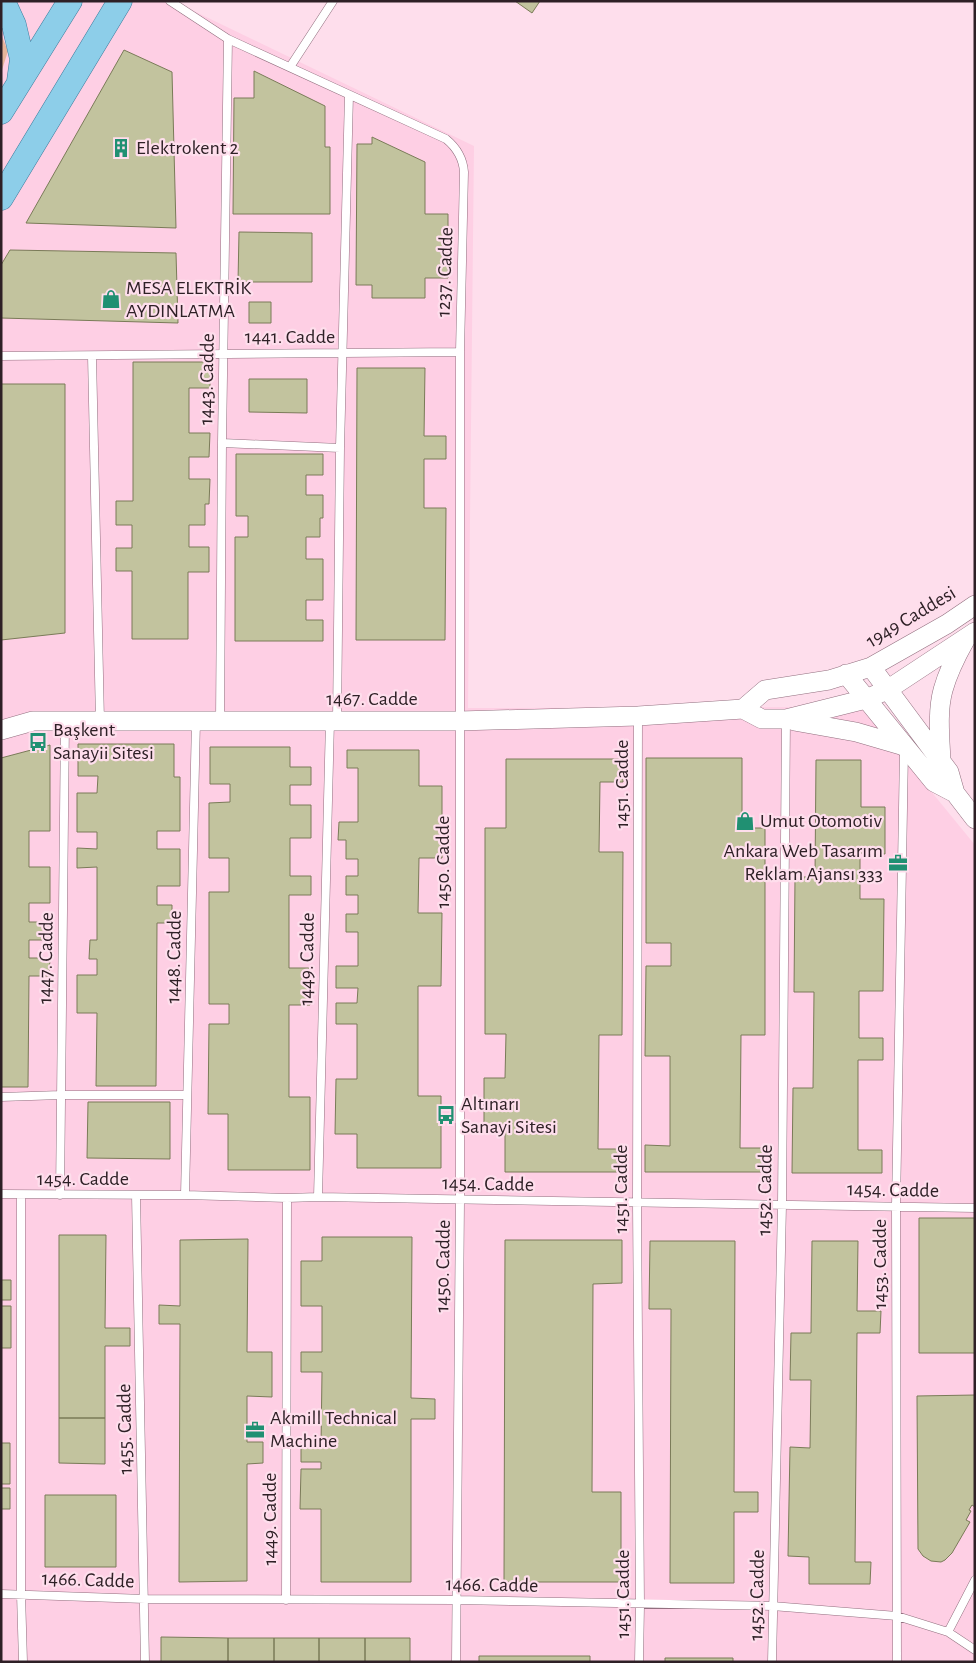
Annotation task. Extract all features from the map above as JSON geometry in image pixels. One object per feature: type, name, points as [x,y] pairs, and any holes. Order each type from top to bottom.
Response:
[{"type":"main road","points":[[3,1],[14,25],[22,59],[19,83]]},
{"type":"main road","points":[[1,112],[70,1]]},
{"type":"main road","points":[[1,198],[120,1]]},
{"type":"street","name":"1949 Caddesi","points":[[871,667],[947,624],[975,605]]},
{"type":"street","points":[[887,690],[971,635]]},
{"type":"street","points":[[941,761],[940,711],[943,691],[952,664],[971,635]]},
{"type":"street","points":[[743,709],[765,690],[829,680],[871,667],[949,772],[955,793],[975,819]]},
{"type":"street","points":[[846,674],[934,782],[955,793]]},
{"type":"street","name":"1467. Cadde","points":[[1,730],[33,721],[459,721],[638,716],[743,709],[762,718],[786,719],[866,699],[887,690]]},
{"type":"street","points":[[786,719],[843,729],[904,746]]},
{"type":"lane","name":"1237. Cadde","points":[[170,1],[228,39],[446,140],[454,146],[463,161],[460,352],[459,721]]},
{"type":"lane","points":[[290,67],[333,1]]},
{"type":"lane","name":"1443. Cadde","points":[[220,721],[228,39]]},
{"type":"lane","name":"1449. Cadde","points":[[318,1197],[334,721],[349,95]]},
{"type":"lane","name":"1441. Cadde","points":[[1,356],[460,352]]},
{"type":"lane","points":[[92,356],[100,721]]},
{"type":"lane","points":[[222,443],[340,448]]},
{"type":"lane","name":"1451. Cadde","points":[[638,716],[637,1203],[639,1662]]},
{"type":"lane","name":"1452. Cadde","points":[[772,1662],[782,1205],[786,719]]},
{"type":"lane","name":"1447. Cadde","points":[[60,1195],[65,721]]},
{"type":"lane","name":"1448. Cadde","points":[[185,1194],[196,721]]},
{"type":"lane","name":"1450. Cadde","points":[[456,1662],[460,1200],[459,721]]},
{"type":"lane","name":"1453. Cadde","points":[[897,1662],[896,1206],[904,746]]},
{"type":"lane","points":[[1,1097],[187,1095]]},
{"type":"lane","name":"1454. Cadde","points":[[1,1194],[185,1194],[287,1198],[975,1208]]},
{"type":"lane","points":[[21,1195],[21,1594],[23,1662]]},
{"type":"lane","name":"1455. Cadde","points":[[136,1195],[145,1662]]},
{"type":"lane","name":"1449. Cadde","points":[[286,1600],[287,1198]]},
{"type":"lane","points":[[948,1632],[975,1580]]},
{"type":"lane","name":"1466. Cadde","points":[[1,1594],[145,1598],[456,1600],[772,1606],[897,1616],[948,1632],[975,1650]]},
{"type":"shaded area","points":[[1,1],[173,1],[474,146],[468,708],[862,707],[975,845],[975,1662],[1,1662]]},
{"type":"shaded area","points":[[1,34],[8,51],[1,73]]},
{"type":"building","points":[[515,1],[540,1],[532,13]]},
{"type":"building","name":"Elektrokent 2","points":[[124,50],[172,72],[176,228],[26,223]]},
{"type":"building","points":[[254,71],[325,106],[325,147],[330,147],[330,214],[233,214],[234,98],[254,98]]},
{"type":"building","points":[[372,137],[425,162],[425,214],[448,214],[448,278],[425,278],[425,298],[372,298],[372,285],[356,285],[357,144],[372,144]]},
{"type":"building","points":[[239,232],[312,233],[312,282],[238,282]]},
{"type":"building","points":[[10,250],[176,253],[178,323],[1,318],[1,265]]},
{"type":"building","points":[[249,302],[271,302],[271,323],[249,323]]},
{"type":"building","points":[[133,362],[210,362],[210,388],[189,388],[189,433],[210,433],[209,457],[189,457],[189,479],[210,479],[209,504],[205,504],[205,525],[189,525],[189,547],[209,547],[209,572],[188,572],[188,639],[132,639],[132,571],[116,571],[116,548],[132,548],[132,525],[116,525],[116,501],[133,501]]},
{"type":"building","points":[[357,368],[425,368],[424,436],[446,436],[446,459],[424,459],[424,508],[446,508],[445,640],[356,640]]},
{"type":"building","points":[[249,379],[307,379],[307,413],[249,412]]},
{"type":"building","points":[[1,384],[65,384],[65,633],[1,640]]},
{"type":"building","points":[[236,454],[323,454],[323,475],[306,475],[306,495],[323,495],[323,518],[320,518],[320,537],[306,537],[306,559],[323,559],[323,600],[306,600],[306,620],[323,620],[323,641],[235,641],[235,537],[248,537],[248,516],[236,516]]},
{"type":"building","points":[[78,744],[174,744],[174,777],[180,777],[180,831],[157,831],[157,849],[180,849],[180,886],[157,886],[157,905],[172,905],[172,923],[157,923],[156,1086],[96,1086],[97,1013],[77,1013],[77,975],[97,975],[97,959],[89,959],[90,940],[97,940],[97,867],[77,868],[77,848],[97,849],[97,832],[77,832],[77,793],[97,793],[98,776],[78,776]]},
{"type":"building","points":[[50,745],[50,831],[29,831],[29,867],[50,867],[50,903],[29,903],[29,922],[50,922],[50,940],[29,940],[29,958],[50,958],[49,976],[29,976],[28,1087],[1,1087],[1,758]]},
{"type":"building","points":[[210,747],[290,747],[290,767],[311,767],[311,785],[290,785],[290,805],[311,805],[311,838],[290,838],[290,876],[311,876],[311,895],[289,895],[289,968],[310,968],[310,1005],[289,1005],[289,1097],[310,1097],[310,1170],[228,1170],[228,1114],[208,1114],[209,1024],[229,1024],[229,1004],[209,1004],[209,892],[229,892],[229,858],[209,858],[209,803],[230,802],[230,784],[210,784]]},
{"type":"building","points":[[347,750],[419,750],[419,786],[442,786],[442,858],[419,858],[418,913],[442,913],[441,986],[418,986],[418,1096],[441,1096],[441,1168],[357,1168],[357,1134],[335,1134],[336,1079],[357,1079],[357,1024],[336,1024],[336,1003],[357,1003],[358,988],[336,988],[336,966],[358,966],[358,932],[346,932],[346,914],[358,914],[358,895],[346,895],[346,876],[358,876],[358,859],[346,859],[346,840],[338,840],[339,822],[358,822],[358,768],[347,768]]},
{"type":"building","points":[[646,758],[742,758],[742,828],[765,828],[765,1035],[741,1035],[740,1148],[764,1148],[764,1172],[645,1172],[645,1145],[670,1146],[670,1056],[645,1056],[646,966],[671,966],[671,943],[646,943]]},
{"type":"building","points":[[506,759],[623,759],[623,782],[600,782],[599,852],[623,852],[622,1035],[599,1035],[598,1149],[622,1149],[621,1172],[505,1172],[505,1127],[484,1127],[484,1078],[505,1078],[506,1034],[485,1034],[485,828],[506,828]]},
{"type":"building","points":[[816,760],[861,760],[861,807],[885,807],[885,854],[860,853],[860,899],[884,899],[883,991],[859,991],[859,1038],[883,1038],[883,1060],[858,1060],[858,1150],[882,1150],[882,1173],[792,1173],[793,1088],[813,1088],[814,992],[794,992],[795,877],[815,877]]},
{"type":"building","points":[[88,1102],[170,1102],[170,1159],[87,1158]]},
{"type":"building","points":[[919,1218],[975,1218],[975,1353],[919,1353]]},
{"type":"building","points":[[59,1235],[106,1235],[105,1328],[130,1328],[130,1346],[105,1346],[105,1418],[59,1418]]},
{"type":"building","points":[[322,1237],[412,1237],[411,1398],[435,1399],[435,1419],[411,1419],[411,1582],[321,1582],[321,1509],[300,1509],[301,1469],[321,1469],[321,1462],[301,1462],[301,1446],[321,1447],[322,1372],[301,1372],[301,1352],[322,1352],[322,1306],[301,1306],[301,1261],[322,1261]]},
{"type":"building","points":[[248,1239],[247,1352],[272,1352],[272,1397],[247,1396],[247,1442],[263,1442],[263,1463],[247,1464],[247,1581],[179,1582],[180,1324],[159,1324],[159,1305],[180,1306],[180,1240]]},
{"type":"building","points":[[505,1240],[622,1240],[622,1283],[593,1284],[592,1492],[621,1492],[621,1582],[504,1582]]},
{"type":"building","points":[[650,1241],[735,1241],[734,1492],[758,1492],[758,1512],[734,1512],[734,1583],[670,1583],[671,1309],[649,1309]]},
{"type":"building","points":[[812,1241],[858,1241],[857,1311],[881,1311],[880,1333],[857,1333],[855,1562],[871,1562],[870,1584],[809,1584],[809,1557],[788,1556],[790,1447],[810,1448],[811,1380],[790,1380],[791,1333],[811,1333]]},
{"type":"building","points":[[1,1280],[11,1280],[11,1300],[1,1300]]},
{"type":"building","points":[[1,1306],[11,1306],[11,1348],[1,1348]]},
{"type":"building","points":[[975,1395],[975,1507],[972,1505],[969,1510],[971,1511],[966,1520],[970,1522],[952,1553],[941,1562],[931,1561],[923,1556],[918,1549],[917,1396]]},
{"type":"building","points":[[59,1418],[105,1418],[105,1464],[59,1463]]},
{"type":"building","points":[[1,1443],[10,1443],[10,1484],[1,1484]]},
{"type":"building","points":[[1,1488],[10,1488],[10,1509],[1,1509]]},
{"type":"building","points":[[45,1495],[116,1495],[116,1567],[45,1567]]},
{"type":"building","points":[[161,1637],[228,1638],[228,1662],[161,1662]]},
{"type":"building","points":[[228,1638],[274,1638],[274,1662],[228,1662]]},
{"type":"building","points":[[274,1638],[319,1638],[319,1662],[274,1662]]},
{"type":"building","points":[[319,1638],[365,1638],[365,1662],[319,1662]]},
{"type":"building","points":[[365,1638],[410,1638],[410,1662],[365,1662]]},
{"type":"building","points":[[479,1656],[590,1656],[590,1662],[479,1662]]},
{"type":"building","points":[[665,1658],[733,1658],[733,1662],[665,1662]]},
{"type":"place","name":"Elektrokent 2","points":[[121,148]]},
{"type":"place","name":"MESA ELEKTRİK AYDINLATMA","points":[[111,299]]},
{"type":"place","name":"Başkent Sanayii Sitesi","points":[[38,742]]},
{"type":"place","name":"Umut Otomotiv","points":[[745,821]]},
{"type":"place","name":"Ankara Web Tasarım Reklam Ajansı 333","points":[[898,863]]},
{"type":"place","name":"Altınarı Sanayi Sitesi","points":[[446,1115]]},
{"type":"place","name":"Akmill Technical Machine","points":[[255,1430]]}]
